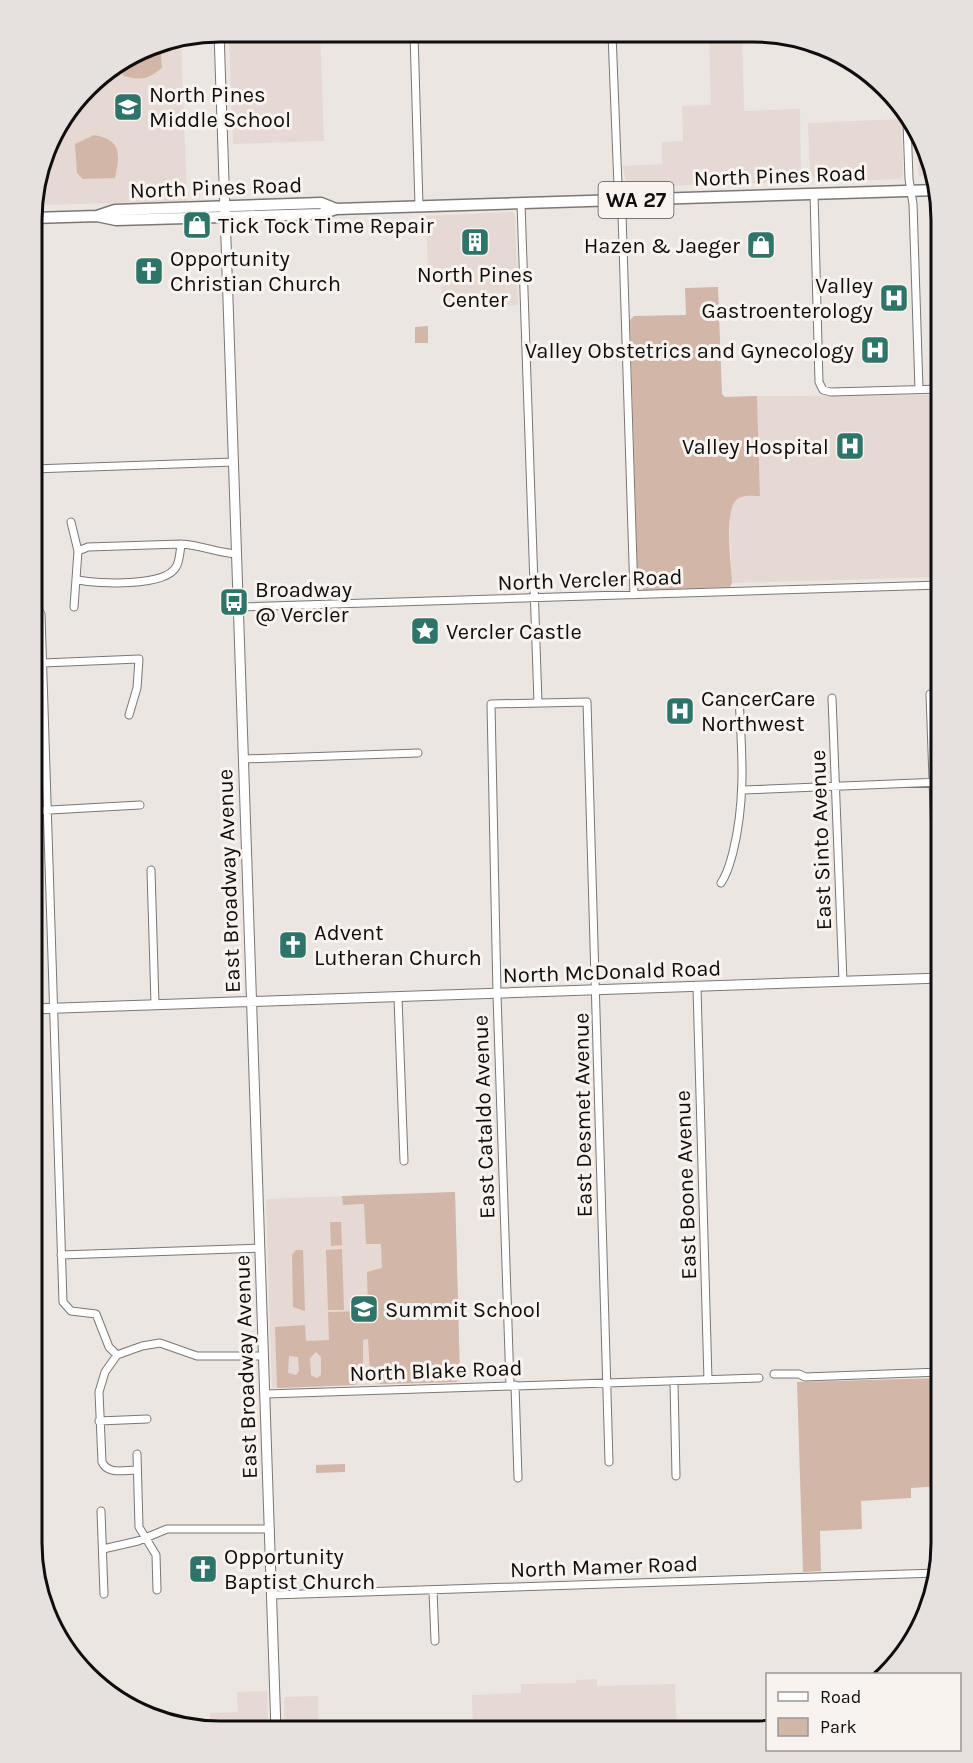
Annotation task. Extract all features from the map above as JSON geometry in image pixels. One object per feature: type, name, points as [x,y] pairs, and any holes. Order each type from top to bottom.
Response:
[{"type":"main road","name":"East Broadway Avenue","points":[[219,42],[276,1721]]},
{"type":"main road","name":"North Pines Road","points":[[42,218],[97,216],[115,210],[225,212],[321,203],[336,209],[929,190]]},
{"type":"main road","name":"North McDonald Road","points":[[42,1009],[931,978]]},
{"type":"street","points":[[414,42],[419,206]]},
{"type":"street","points":[[612,42],[621,200],[634,595]]},
{"type":"street","points":[[908,132],[919,389]]},
{"type":"street","points":[[814,194],[819,382],[823,390],[931,389]]},
{"type":"street","points":[[521,203],[538,703]]},
{"type":"street","points":[[42,469],[234,462]]},
{"type":"street","points":[[71,522],[78,551],[78,580],[74,607]]},
{"type":"street","points":[[78,551],[88,547],[181,544],[237,554]]},
{"type":"street","points":[[78,580],[153,580],[165,577],[176,567],[181,544]]},
{"type":"street","name":"North Vercler Road","points":[[239,607],[931,585]]},
{"type":"street","points":[[42,638],[45,810],[63,1302],[71,1311],[96,1314],[109,1347],[117,1355]]},
{"type":"street","points":[[43,663],[139,659],[137,688],[129,715]]},
{"type":"street","points":[[930,694],[931,707]]},
{"type":"street","points":[[722,883],[729,868],[738,832],[744,790],[739,698]]},
{"type":"street","name":"East Sinto Avenue","points":[[832,698],[843,981]]},
{"type":"street","name":"East Desmet Avenue","points":[[538,703],[587,702],[607,1384]]},
{"type":"street","name":"East Cataldo Avenue","points":[[518,1478],[512,1385],[497,994],[491,704],[538,703]]},
{"type":"street","points":[[244,759],[418,753]]},
{"type":"street","points":[[744,790],[931,782]]},
{"type":"street","points":[[42,810],[140,805]]},
{"type":"street","points":[[151,870],[155,1004]]},
{"type":"street","name":"East Boone Avenue","points":[[697,988],[708,1380]]},
{"type":"street","points":[[398,997],[404,1161]]},
{"type":"street","points":[[61,1255],[261,1248]]},
{"type":"street","points":[[137,1470],[112,1471],[102,1465],[99,1392],[105,1372],[117,1355],[142,1346],[160,1343],[197,1356],[264,1356]]},
{"type":"street","points":[[774,1374],[799,1374],[805,1377],[931,1372]]},
{"type":"street","name":"North Blake Road","points":[[266,1394],[759,1378]]},
{"type":"street","points":[[674,1382],[676,1476]]},
{"type":"street","points":[[607,1384],[609,1462]]},
{"type":"street","points":[[99,1421],[147,1419]]},
{"type":"street","points":[[137,1454],[139,1527],[156,1555],[157,1590]]},
{"type":"street","points":[[101,1511],[104,1594]]},
{"type":"street","points":[[103,1549],[147,1538],[168,1529],[270,1529]]},
{"type":"street","name":"North Mamer Road","points":[[272,1595],[929,1573]]},
{"type":"street","points":[[433,1590],[435,1641]]},
{"type":"shaded area","points":[[229,42],[320,42],[324,141],[233,144]]},
{"type":"shaded area","points":[[709,42],[742,42],[744,111],[800,109],[801,174],[792,182],[628,187],[622,166],[662,164],[662,142],[683,141],[682,106],[711,105]]},
{"type":"shaded area","name":"North Pines Middle School","points":[[181,47],[187,201],[43,205],[51,163],[66,131],[86,103],[103,86],[131,66],[163,51]]},
{"type":"shaded area","points":[[899,119],[903,175],[900,179],[818,182],[810,174],[808,123]]},
{"type":"shaded area","points":[[917,151],[926,177],[919,176]]},
{"type":"shaded area","points":[[513,212],[515,215],[518,305],[442,308],[441,268],[428,268],[426,216]]},
{"type":"shaded area","name":"Valley Hospital","points":[[931,395],[931,577],[732,583],[729,513],[734,501],[742,496],[760,495],[757,396]]},
{"type":"shaded area","name":"Summit School","points":[[455,1192],[460,1382],[272,1388],[266,1199]]},
{"type":"shaded area","points":[[597,1679],[597,1686],[675,1684],[677,1721],[473,1721],[472,1695],[521,1693],[521,1684],[576,1683],[576,1680]]},
{"type":"shaded area","points":[[267,1691],[268,1721],[210,1720],[210,1713],[238,1712],[237,1692]]},
{"type":"shaded area","points":[[318,1696],[319,1721],[285,1721],[284,1697]]},
{"type":"green space","points":[[161,52],[162,68],[153,75],[144,78],[124,76],[122,72],[131,66]]},
{"type":"green space","points":[[94,135],[110,140],[117,149],[118,162],[115,178],[83,179],[77,173],[75,144]]},
{"type":"green space","points":[[718,287],[722,394],[725,397],[757,396],[760,496],[741,497],[731,510],[729,535],[732,583],[730,587],[644,590],[638,584],[630,320],[634,316],[686,315],[685,288]]},
{"type":"green space","points":[[428,326],[428,343],[415,343],[415,327]]},
{"type":"green space","name":"Summit School","points":[[455,1192],[460,1376],[456,1382],[379,1384],[370,1374],[368,1339],[363,1340],[363,1374],[355,1385],[277,1388],[275,1327],[305,1325],[306,1341],[329,1340],[328,1312],[368,1311],[367,1272],[382,1268],[381,1244],[366,1244],[364,1204],[343,1205],[342,1196]],"holes":[[[316,1352],[321,1357],[321,1375],[317,1378],[311,1375],[310,1358]],[[289,1356],[298,1357],[299,1371],[296,1375],[288,1373]]]},
{"type":"green space","points":[[330,1222],[341,1222],[342,1245],[331,1246]]},
{"type":"green space","points":[[342,1249],[344,1310],[328,1310],[326,1250]]},
{"type":"green space","points":[[296,1250],[303,1250],[305,1311],[293,1307],[292,1255]]},
{"type":"green space","points":[[931,1378],[931,1487],[911,1488],[911,1498],[861,1501],[862,1529],[820,1531],[821,1571],[803,1572],[797,1382]]},
{"type":"green space","points":[[345,1464],[345,1472],[316,1473],[316,1465]]},
{"type":"place","name":"North Pines Middle School","points":[[128,107]]},
{"type":"place","name":"Tick Tock Time Repair","points":[[197,225]]},
{"type":"place","name":"North Pines Center","points":[[475,242]]},
{"type":"place","name":"Hazen & Jaeger","points":[[761,245]]},
{"type":"place","name":"Opportunity Christian Church","points":[[149,271]]},
{"type":"place","name":"Valley Gastroenterology","points":[[894,298]]},
{"type":"place","name":"Valley Obstetrics and Gynecology","points":[[875,350]]},
{"type":"place","name":"Valley Hospital","points":[[850,446]]},
{"type":"place","name":"Broadway @ Vercler","points":[[234,602]]},
{"type":"place","name":"Vercler Castle","points":[[425,631]]},
{"type":"place","name":"CancerCare Northwest","points":[[680,711]]},
{"type":"place","name":"Advent Lutheran Church","points":[[293,945]]},
{"type":"place","name":"Summit School","points":[[364,1309]]},
{"type":"place","name":"Opportunity Baptist Church","points":[[203,1569]]}]
